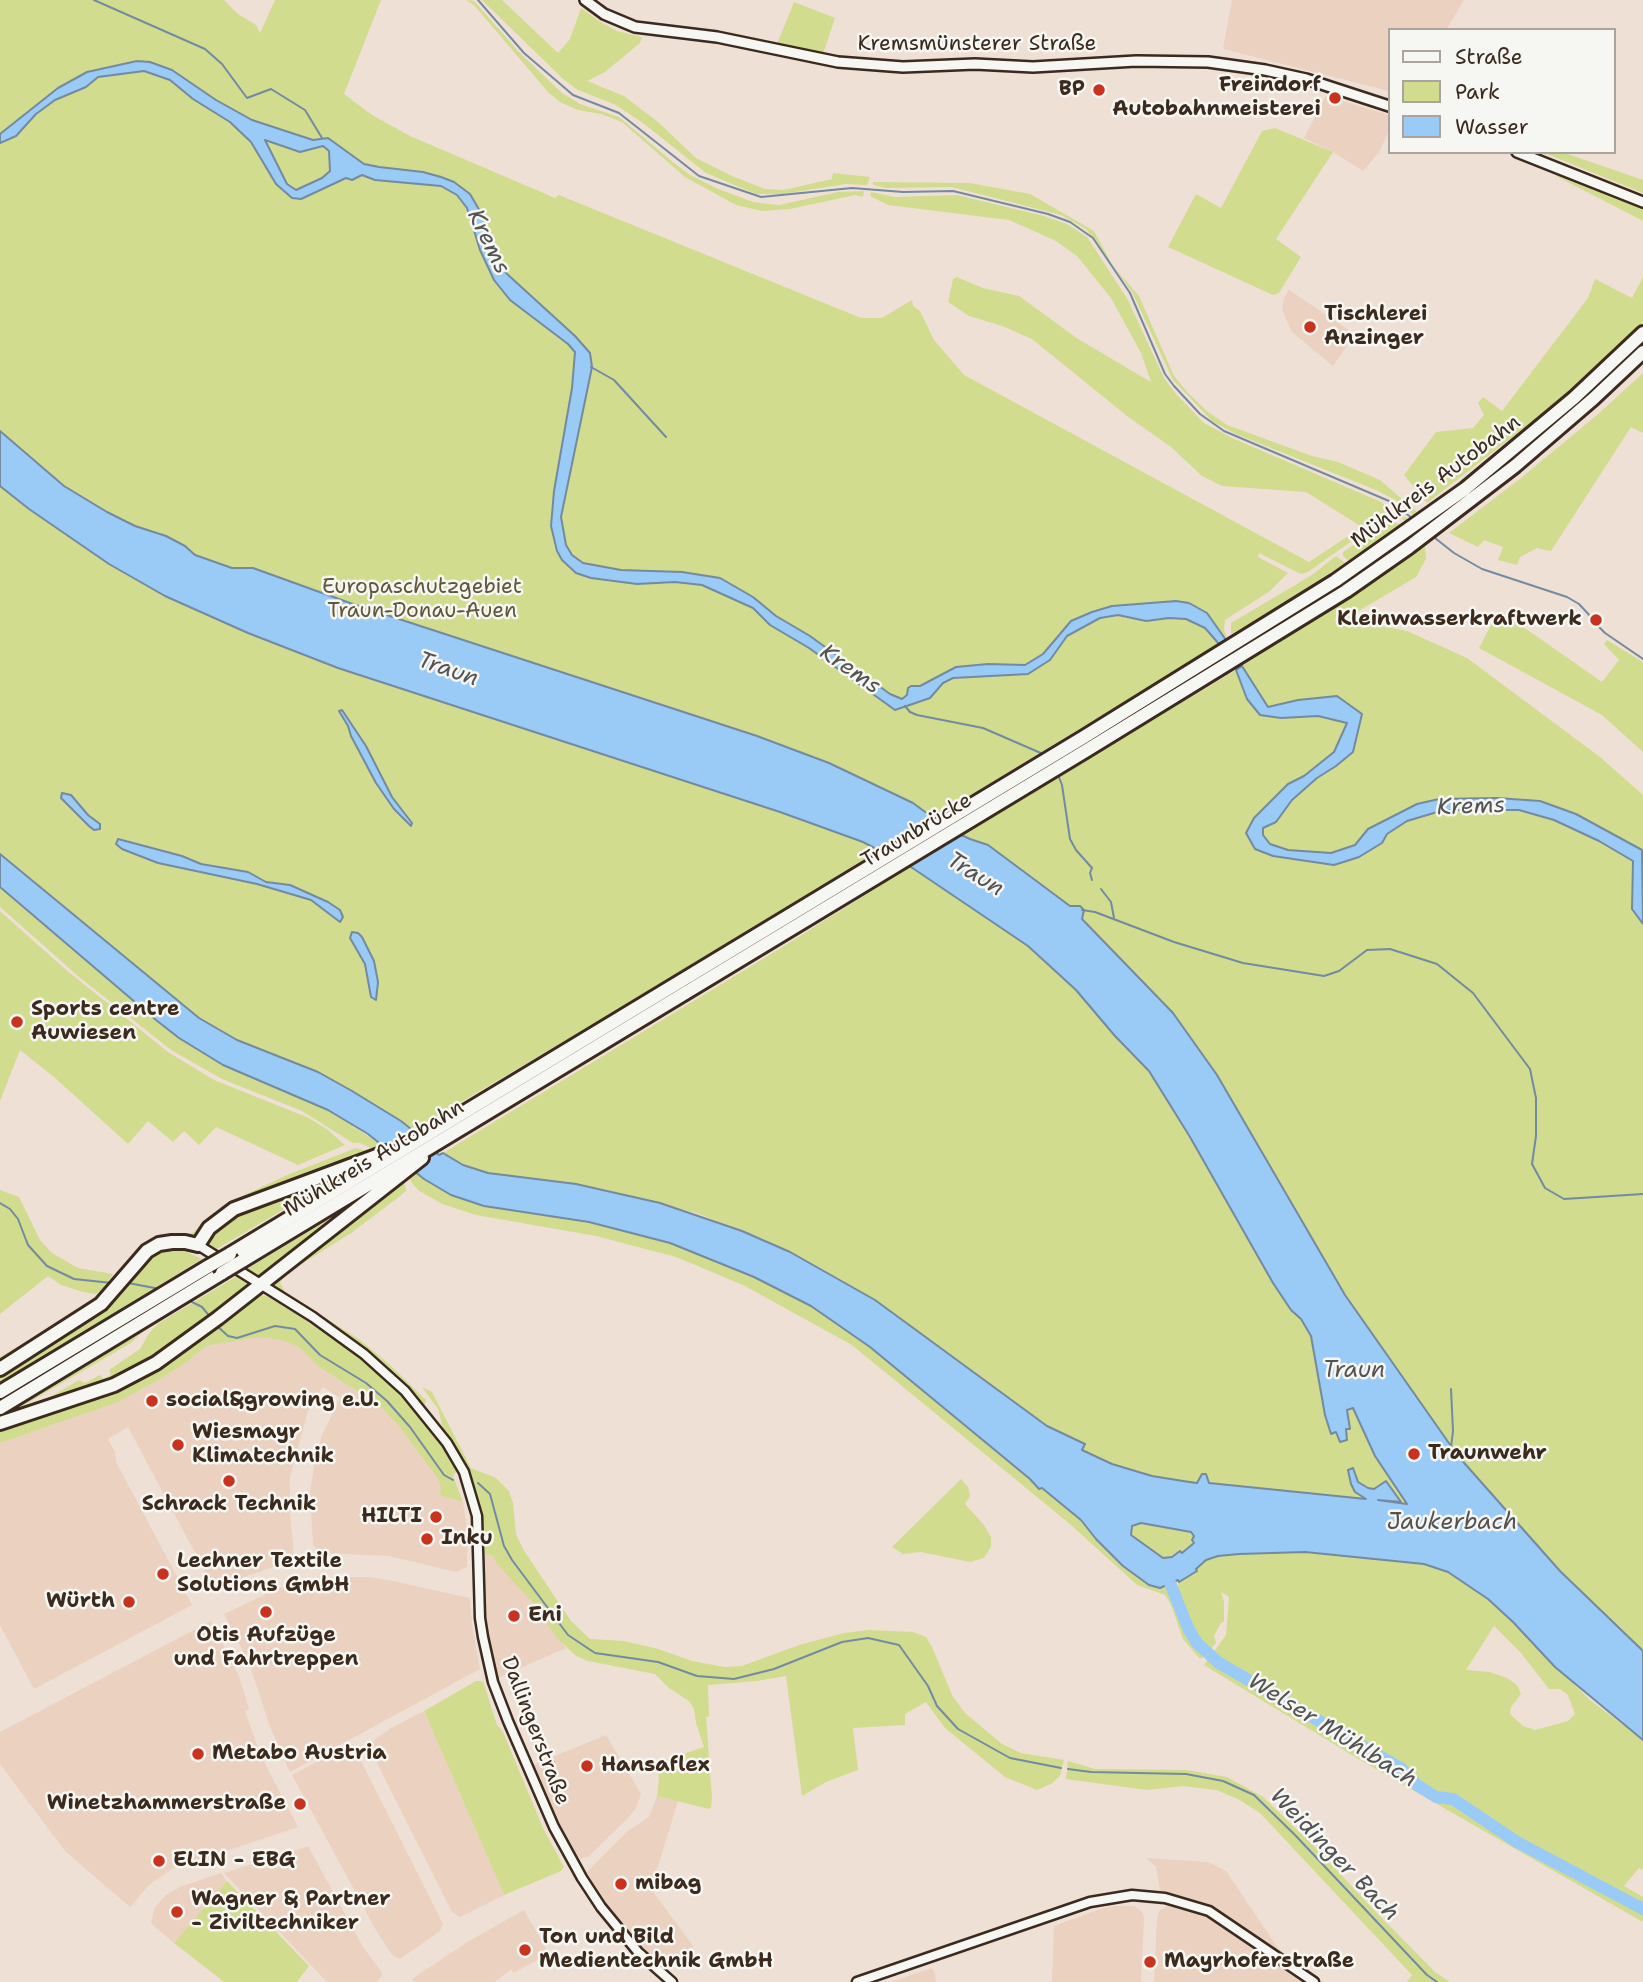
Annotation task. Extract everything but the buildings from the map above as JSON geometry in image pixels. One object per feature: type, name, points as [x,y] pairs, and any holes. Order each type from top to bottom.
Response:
[{"type":"highway","name":"Mühlkreis Autobahn","points":[[1241,649],[1346,591],[1415,542],[1437,518],[1643,333]]},
{"type":"highway","name":"Mühlkreis Autobahn","points":[[1241,649],[1403,534],[1437,518],[1557,430],[1643,352]]},
{"type":"highway","points":[[1102,733],[1241,649]]},
{"type":"highway","name":"Traunbrücke","points":[[754,936],[1073,743],[1102,733]]},
{"type":"highway","name":"Traunbrücke","points":[[767,944],[1087,750],[1102,733]]},
{"type":"highway","name":"Mühlkreis Autobahn","points":[[0,1392],[230,1254],[378,1159],[404,1148],[754,936]]},
{"type":"highway","name":"Mühlkreis Autobahn","points":[[0,1408],[242,1261],[397,1173],[416,1165],[433,1145],[767,944]]},
{"type":"highway","points":[[0,1369],[85,1316],[110,1295],[147,1251],[159,1244],[185,1242],[198,1245],[209,1228],[234,1209],[378,1159]]},
{"type":"highway","points":[[0,1423],[114,1385],[156,1363],[261,1285],[397,1173]]},
{"type":"main road","name":"Kremsmünsterer Straße","points":[[585,0],[604,14],[635,27],[717,37],[821,60],[903,67],[973,64],[1033,66],[1136,61],[1212,62],[1306,79],[1388,106]]},
{"type":"main road","points":[[1522,154],[1643,202]]},
{"type":"street","name":"Dallingerstraße","points":[[198,1245],[313,1317],[374,1363],[423,1411],[447,1443],[464,1472],[477,1516],[483,1637],[493,1682],[508,1721],[554,1827],[582,1878],[601,1907],[638,1952],[672,1982]]},
{"type":"street","points":[[857,1982],[1090,1902],[1132,1895],[1165,1898],[1209,1911],[1314,1982]]},
{"type":"shaded area","points":[[1232,0],[1464,0],[1447,28],[1388,28],[1388,91],[1223,49]]},
{"type":"shaded area","points":[[1326,96],[1388,115],[1388,133],[1379,152],[1363,171],[1304,138]]},
{"type":"shaded area","points":[[1289,290],[1355,334],[1333,366],[1292,332],[1282,310]]},
{"type":"shaded area","points":[[260,1337],[281,1340],[299,1347],[319,1367],[379,1405],[399,1426],[438,1479],[441,1489],[439,1495],[463,1502],[468,1535],[467,1567],[456,1572],[389,1556],[318,1553],[313,1544],[310,1492],[322,1435],[340,1398],[323,1387],[308,1411],[290,1477],[294,1556],[285,1563],[247,1576],[216,1592],[128,1427],[108,1439],[115,1452],[116,1462],[192,1605],[34,1689],[0,1625],[0,1443],[116,1403],[162,1378],[206,1346]]},
{"type":"shaded area","name":"Eni","points":[[485,1554],[493,1556],[524,1591],[566,1648],[498,1678],[487,1629],[484,1597]]},
{"type":"shaded area","points":[[344,1577],[393,1581],[470,1598],[480,1669],[290,1772],[270,1727],[249,1663],[224,1614],[279,1588],[314,1579]]},
{"type":"shaded area","points":[[211,1621],[239,1676],[249,1709],[245,1711],[261,1756],[298,1827],[172,1869],[150,1884],[130,1907],[65,1851],[0,1764],[0,1732]]},
{"type":"shaded area","points":[[424,1711],[504,1895],[460,1917],[452,1912],[368,1745],[391,1728]]},
{"type":"shaded area","points":[[606,1735],[641,1794],[636,1808],[627,1819],[589,1856],[581,1859],[565,1838],[533,1765]]},
{"type":"shaded area","points":[[352,1743],[443,1924],[440,1931],[400,1959],[392,1955],[377,1932],[292,1775]]},
{"type":"shaded area","points":[[657,1796],[678,1801],[651,1889],[693,1946],[678,1960],[664,1967],[660,1967],[615,1915],[590,1881],[587,1872],[628,1831],[649,1817]]},
{"type":"shaded area","points":[[308,1846],[363,1947],[383,1974],[377,1982],[327,1982],[224,1873]]},
{"type":"shaded area","points":[[1146,1858],[1208,1862],[1226,1871],[1282,1954],[1204,1904],[1160,1890],[1156,1867]]},
{"type":"shaded area","points":[[221,1873],[227,1881],[174,1943],[151,1922],[155,1907],[166,1895],[180,1887]]},
{"type":"shaded area","points":[[1115,1906],[1134,1906],[1142,1912],[1141,1982],[1052,1982],[1054,1926]]},
{"type":"shaded area","points":[[1168,1906],[1206,1917],[1303,1982],[1154,1982],[1157,1918],[1160,1910]]},
{"type":"shaded area","points":[[524,1910],[549,1954],[513,1973],[511,1969],[495,1982],[415,1982],[412,1979],[469,1941]]},
{"type":"shaded area","points":[[931,1968],[936,1982],[891,1982]]},
{"type":"green space","name":"Europaschutzgebiet Traun-Donau-Auen","points":[[0,0],[224,0],[238,14],[256,25],[260,33],[275,0],[381,0],[344,94],[372,115],[410,136],[555,198],[559,195],[861,318],[882,318],[912,300],[934,340],[964,375],[1309,562],[1362,527],[1306,492],[1222,486],[1202,476],[1171,447],[1127,416],[1032,339],[969,316],[948,302],[953,279],[957,277],[983,288],[1019,296],[1078,339],[1151,382],[1141,353],[1111,298],[1077,256],[1056,241],[1009,220],[888,205],[870,196],[871,192],[895,197],[957,195],[1044,216],[1067,224],[1087,237],[1128,300],[1164,378],[1204,423],[1232,438],[1379,501],[1408,519],[1406,521],[1394,515],[1387,516],[1308,572],[1301,574],[1259,553],[1258,557],[1288,573],[1270,591],[1225,620],[1226,640],[1217,626],[1200,624],[1219,644],[944,811],[974,828],[1236,670],[1247,699],[1281,718],[1318,716],[1347,722],[1334,752],[1304,776],[1288,784],[1254,818],[1255,849],[1273,856],[1334,865],[1359,857],[1382,844],[1386,834],[1407,821],[1444,810],[1519,810],[1554,820],[1633,861],[1632,909],[1643,924],[1643,1651],[1560,1571],[1458,1456],[1354,1308],[1502,1612],[1590,1700],[1643,1740],[1643,1870],[1639,1868],[1624,1886],[1643,1897],[1643,1922],[1360,1760],[1204,1665],[1226,1635],[1229,1597],[1221,1592],[1224,1622],[1214,1636],[1216,1643],[1199,1658],[1183,1639],[1165,1595],[1137,1585],[1071,1525],[852,1345],[743,1285],[676,1257],[596,1236],[476,1215],[442,1204],[418,1190],[412,1183],[408,1176],[414,1171],[439,1189],[472,1203],[589,1222],[645,1236],[697,1252],[770,1284],[811,1306],[870,1347],[1030,1479],[1038,1489],[1041,1488],[1081,1520],[1096,1539],[1141,1580],[1165,1584],[1171,1590],[1178,1587],[1179,1552],[1172,1557],[1163,1558],[1133,1538],[1131,1528],[1141,1523],[965,1365],[875,1300],[763,1239],[696,1213],[599,1188],[488,1173],[463,1165],[443,1153],[894,877],[863,860],[588,1027],[424,1124],[411,1129],[385,1110],[318,1072],[237,1040],[199,1018],[0,854]],"holes":[[[1494,1626],[1521,1653],[1549,1689],[1560,1689],[1568,1695],[1575,1714],[1568,1721],[1535,1730],[1523,1726],[1510,1714],[1511,1707],[1521,1694],[1517,1685],[1490,1672],[1466,1670]]]},
{"type":"green space","points":[[466,0],[474,1],[519,52],[562,93],[580,104],[619,117],[690,175],[716,188],[753,202],[779,205],[838,192],[864,191],[863,197],[855,195],[790,209],[762,211],[736,205],[685,177],[622,122],[560,102],[548,92],[474,5]]},
{"type":"green space","points":[[482,0],[502,0],[558,53],[570,39],[581,8],[617,31],[642,37],[640,43],[605,72],[587,81],[624,96],[658,122],[696,158],[732,176],[765,189],[784,190],[832,179],[833,173],[870,177],[867,185],[846,184],[782,194],[756,194],[706,173],[616,105],[578,90],[562,78]]},
{"type":"green space","points":[[794,2],[835,18],[823,54],[777,44]]},
{"type":"green space","points":[[1275,128],[1333,152],[1276,239],[1301,257],[1279,293],[1273,295],[1168,247],[1196,194],[1221,208],[1262,131]]},
{"type":"green space","points":[[1547,154],[1568,154],[1643,180],[1643,193]]},
{"type":"green space","points":[[1558,173],[1643,208],[1643,221],[1556,176]]},
{"type":"green space","points":[[873,182],[970,183],[1030,194],[1094,231],[1113,266],[1086,229],[1061,215],[952,187],[886,188],[873,185]]},
{"type":"green space","points":[[1113,266],[1139,296],[1174,376],[1208,412],[1227,425],[1312,456],[1338,462],[1380,480],[1418,513],[1414,516],[1399,502],[1376,490],[1236,434],[1213,422],[1173,380],[1132,292]]},
{"type":"green space","points":[[1643,277],[1643,322],[1633,333],[1568,394],[1427,503],[1404,475],[1436,432],[1473,428],[1484,415],[1478,403],[1483,397],[1502,411],[1588,298],[1595,279],[1632,298]]},
{"type":"green space","points":[[1643,373],[1643,433],[1631,427],[1551,551],[1537,548],[1520,557],[1517,565],[1498,560],[1503,547],[1484,540],[1478,547],[1449,533],[1521,478]]},
{"type":"green space","points":[[1390,521],[1402,525],[1349,561],[1343,556],[1343,552]]},
{"type":"green space","points":[[1425,546],[1426,559],[1416,577],[1345,619],[1407,631],[1467,658],[1600,757],[1643,795],[1643,854],[1642,850],[1576,814],[1540,801],[1497,798],[1439,799],[1368,829],[1355,845],[1331,853],[1288,850],[1270,844],[1263,835],[1263,828],[1276,822],[1292,800],[1317,778],[1336,766],[1362,714],[1298,700],[1268,707],[1242,666]]},
{"type":"green space","points":[[1336,556],[1345,563],[1245,628],[1231,634],[1231,623],[1312,575]]},
{"type":"green space","points":[[1499,610],[1602,682],[1619,660],[1604,644],[1607,640],[1643,662],[1643,752],[1602,715],[1479,648]]},
{"type":"green space","points":[[0,887],[179,1038],[223,1065],[328,1110],[383,1146],[375,1150],[360,1143],[353,1143],[302,1111],[222,1079],[171,1050],[78,976],[0,907]]},
{"type":"green space","points":[[0,911],[65,969],[168,1052],[214,1080],[309,1118],[345,1145],[298,1165],[216,1127],[199,1145],[184,1131],[173,1142],[148,1121],[128,1144],[20,1050],[0,1101]]},
{"type":"green space","points":[[356,1148],[370,1152],[264,1194],[196,1239],[170,1239],[106,1295],[0,1365],[0,1357],[103,1295],[131,1257],[146,1242],[169,1234],[192,1233],[213,1214],[240,1197]]},
{"type":"green space","points":[[354,1168],[215,1250],[205,1245],[204,1240],[231,1214]]},
{"type":"green space","points":[[404,1180],[406,1191],[400,1196],[351,1233],[289,1272],[280,1282],[285,1292],[360,1340],[389,1364],[426,1400],[425,1405],[356,1341],[277,1290],[274,1283],[275,1279]]},
{"type":"green space","points":[[0,1190],[19,1197],[40,1240],[52,1253],[78,1268],[113,1274],[101,1291],[96,1294],[83,1292],[61,1285],[48,1276],[0,1314]]},
{"type":"green space","points":[[377,1191],[260,1279],[247,1269],[311,1230]]},
{"type":"green space","points":[[176,1247],[202,1259],[0,1382],[0,1372],[120,1288],[158,1248]]},
{"type":"green space","points":[[237,1276],[251,1285],[191,1335],[129,1374],[28,1410],[79,1380],[85,1383],[100,1375],[103,1379],[111,1375],[109,1370],[140,1349],[159,1323]]},
{"type":"green space","points":[[259,1294],[272,1298],[340,1343],[401,1394],[426,1421],[457,1470],[453,1476],[463,1502],[439,1495],[441,1489],[438,1479],[399,1426],[379,1405],[319,1367],[299,1347],[281,1340],[260,1337],[206,1346],[162,1378],[116,1403],[0,1443],[0,1427],[109,1391]]},
{"type":"green space","points":[[146,1328],[131,1343],[0,1419],[0,1416]]},
{"type":"green space","points":[[422,1387],[432,1392],[471,1468],[496,1478],[509,1491],[516,1534],[523,1549],[571,1621],[590,1639],[624,1641],[692,1661],[725,1667],[742,1666],[799,1645],[844,1633],[869,1630],[913,1632],[926,1637],[953,1697],[965,1713],[1002,1744],[1021,1753],[1064,1760],[1060,1776],[1051,1784],[1037,1790],[1005,1777],[945,1728],[926,1702],[905,1714],[905,1725],[853,1728],[858,1770],[826,1782],[802,1796],[786,1676],[708,1685],[709,1717],[706,1717],[711,1807],[709,1809],[657,1796],[657,1763],[704,1747],[694,1709],[689,1701],[669,1688],[655,1674],[588,1661],[576,1656],[556,1637],[537,1607],[497,1564],[493,1556],[485,1554],[484,1524],[474,1485],[443,1428],[438,1409]]},
{"type":"green space","points":[[961,1479],[968,1487],[970,1496],[965,1504],[991,1537],[991,1547],[984,1558],[970,1562],[921,1552],[903,1554],[892,1547]]},
{"type":"green space","points":[[476,1681],[483,1681],[497,1725],[503,1732],[543,1828],[564,1867],[561,1871],[504,1895],[424,1711]]},
{"type":"green space","points":[[1068,1761],[1095,1769],[1187,1770],[1227,1777],[1263,1797],[1435,1972],[1450,1982],[1407,1982],[1412,1975],[1260,1813],[1238,1799],[1216,1790],[1183,1786],[1147,1790],[1066,1779]]},
{"type":"green space","points":[[227,1881],[309,1966],[297,1982],[224,1982],[174,1943]]},
{"type":"water","name":"Krems","points":[[137,61],[150,62],[172,70],[216,100],[252,120],[313,140],[328,138],[364,164],[441,177],[454,182],[470,194],[481,213],[495,255],[506,273],[590,353],[592,367],[561,517],[566,545],[572,555],[583,563],[621,570],[682,572],[720,578],[753,597],[776,616],[810,636],[890,694],[902,699],[911,686],[920,686],[956,667],[1025,665],[1043,654],[1071,621],[1112,606],[1176,601],[1189,603],[1207,613],[1226,640],[1219,644],[1205,628],[1186,619],[1146,621],[1118,615],[1100,618],[1067,636],[1050,660],[1028,674],[953,678],[943,683],[930,698],[895,710],[809,648],[770,625],[753,608],[702,585],[675,582],[637,584],[591,578],[576,573],[557,551],[551,526],[575,352],[510,300],[494,280],[480,250],[467,208],[457,195],[441,186],[375,180],[362,175],[352,180],[346,178],[301,199],[292,198],[276,184],[251,142],[230,122],[193,99],[170,80],[144,71],[98,77],[86,87],[55,100],[36,114],[16,136],[0,143],[0,134],[58,88],[87,72]],"holes":[[[265,140],[300,152],[323,146],[329,151],[330,171],[322,178],[296,190],[287,184]]]},
{"type":"water","points":[[0,431],[64,486],[135,526],[166,536],[185,546],[195,555],[232,568],[253,568],[350,603],[757,736],[829,763],[913,803],[928,814],[929,820],[988,845],[1070,906],[1080,906],[1084,910],[1082,919],[1173,1013],[1217,1075],[1345,1295],[1458,1456],[1560,1571],[1643,1651],[1643,1740],[1555,1667],[1488,1599],[1448,1572],[1424,1564],[1305,1552],[1239,1554],[1206,1560],[1197,1571],[1179,1582],[1178,1580],[1160,1588],[1149,1585],[1123,1566],[1081,1520],[1042,1488],[1039,1489],[870,1347],[811,1306],[754,1277],[670,1243],[589,1222],[484,1206],[451,1195],[424,1179],[368,1134],[328,1110],[223,1065],[179,1038],[0,887],[0,854],[199,1018],[237,1040],[318,1072],[352,1091],[401,1121],[411,1129],[409,1131],[439,1155],[443,1153],[463,1165],[488,1173],[576,1184],[660,1203],[742,1231],[790,1252],[875,1300],[1047,1426],[1085,1444],[1082,1450],[1112,1464],[1152,1476],[1197,1483],[1202,1474],[1206,1474],[1209,1483],[1366,1499],[1355,1492],[1351,1484],[1348,1470],[1353,1468],[1358,1482],[1374,1489],[1386,1481],[1401,1502],[1378,1500],[1407,1504],[1375,1456],[1353,1408],[1347,1410],[1350,1429],[1346,1429],[1347,1440],[1340,1442],[1336,1432],[1331,1434],[1311,1336],[1273,1283],[1149,1071],[1076,990],[1028,946],[911,867],[863,842],[780,812],[338,668],[248,633],[165,596],[109,564],[0,486]],"holes":[[[1141,1523],[1191,1532],[1194,1543],[1182,1553],[1180,1551],[1172,1557],[1163,1558],[1131,1535],[1132,1526]]]},
{"type":"water","name":"Krems","points":[[1242,666],[1268,707],[1298,700],[1337,696],[1362,714],[1353,752],[1292,800],[1276,822],[1263,828],[1263,835],[1270,844],[1288,850],[1331,853],[1355,845],[1368,829],[1417,804],[1439,799],[1497,798],[1540,801],[1576,814],[1642,850],[1643,924],[1632,909],[1633,861],[1554,820],[1519,810],[1444,810],[1407,821],[1387,834],[1382,843],[1359,857],[1334,865],[1273,856],[1255,849],[1246,833],[1254,818],[1288,784],[1304,776],[1334,752],[1347,723],[1318,716],[1281,718],[1260,715],[1247,699],[1236,670]]},
{"type":"water","points":[[342,710],[366,746],[392,797],[412,823],[411,826],[394,809],[376,783],[339,711]]},
{"type":"water","points":[[62,793],[71,795],[88,815],[100,824],[100,829],[94,830],[89,826],[61,798]]},
{"type":"water","points":[[118,839],[182,856],[201,864],[248,872],[266,882],[290,885],[328,902],[340,910],[343,917],[340,922],[311,900],[257,884],[158,863],[122,849],[116,844]]},
{"type":"water","points":[[352,932],[362,937],[374,961],[378,982],[376,1000],[371,997],[365,964],[350,938]]},
{"type":"pier","points":[[933,818],[965,833],[907,869],[876,853]]},
{"type":"waterway","points":[[94,0],[205,49],[222,64],[247,98],[271,89],[305,110],[322,138]]},
{"type":"waterway","points":[[478,0],[524,53],[573,95],[619,113],[699,176],[761,197],[852,188],[903,192],[953,191],[1070,222],[1093,238],[1130,293],[1165,374],[1200,414],[1224,431],[1389,501],[1412,518]]},
{"type":"waterway","points":[[591,367],[614,380],[666,437]]},
{"type":"waterway","points":[[1435,538],[1482,569],[1567,597],[1579,604],[1592,618]]},
{"type":"waterway","points":[[1598,626],[1643,659]]},
{"type":"waterway","points":[[905,706],[917,715],[983,728],[1043,754]]},
{"type":"waterway","points":[[1057,772],[1062,785],[1070,839],[1092,868],[1092,880]]},
{"type":"waterway","points":[[1101,889],[1111,902],[1114,918]]},
{"type":"waterway","points":[[1082,910],[1095,912],[1174,942],[1243,963],[1324,976],[1339,971],[1367,950],[1390,949],[1437,964],[1473,993],[1530,1069],[1536,1098],[1536,1136],[1532,1164],[1545,1188],[1564,1199],[1643,1194]]},
{"type":"waterway","name":"Weidinger Bach","points":[[0,1203],[10,1209],[18,1219],[28,1245],[47,1266],[74,1279],[112,1283]]},
{"type":"waterway","name":"Weidinger Bach","points":[[128,1283],[160,1289]]},
{"type":"waterway","name":"Weidinger Bach","points":[[188,1300],[202,1307],[211,1318]]},
{"type":"waterway","name":"Weidinger Bach","points":[[216,1325],[228,1336],[237,1338],[275,1326],[295,1329],[320,1355],[366,1383],[387,1401],[410,1427],[444,1475],[453,1480]]},
{"type":"waterway","points":[[1451,1389],[1451,1447]]},
{"type":"waterway","name":"Weidinger Bach","points":[[478,1483],[490,1494],[504,1546],[512,1560],[568,1635],[595,1653],[658,1662],[697,1676],[734,1679],[774,1669],[842,1642],[868,1638],[899,1645],[928,1686],[937,1706],[958,1729],[1010,1758],[1061,1768]]},
{"type":"waterway","name":"Welser Mühlbach","points":[[1161,1570],[1168,1578],[1197,1643],[1219,1663],[1402,1769],[1417,1785],[1436,1797],[1453,1799],[1517,1842],[1643,1909]]},
{"type":"waterway","name":"Weidinger Bach","points":[[1068,1769],[1186,1774],[1223,1781],[1254,1795],[1427,1975],[1437,1982]]},
{"type":"place","name":"BP","points":[[1099,90]]},
{"type":"place","name":"Freindorf Autobahnmeisterei","points":[[1335,98]]},
{"type":"place","name":"Tischlerei Anzinger","points":[[1310,327]]},
{"type":"place","name":"Kleinwasserkraftwerk","points":[[1596,620]]},
{"type":"place","name":"Sports centre Auwiesen","points":[[17,1022]]},
{"type":"place","name":"social&growing e.U.","points":[[152,1401]]},
{"type":"place","name":"Wiesmayr Klimatechnik","points":[[178,1445]]},
{"type":"place","name":"Traunwehr","points":[[1414,1454]]},
{"type":"place","name":"Schrack Technik","points":[[229,1481]]},
{"type":"place","name":"HILTI","points":[[436,1517]]},
{"type":"place","name":"Inku","points":[[427,1539]]},
{"type":"place","name":"Lechner Textile Solutions GmbH","points":[[163,1574]]},
{"type":"place","name":"Würth","points":[[129,1602]]},
{"type":"place","name":"Otis Aufzüge und Fahrtreppen","points":[[266,1612]]},
{"type":"place","name":"Eni","points":[[514,1616]]},
{"type":"place","name":"Metabo Austria","points":[[198,1754]]},
{"type":"place","name":"Hansaflex","points":[[587,1766]]},
{"type":"place","name":"Winetzhammerstraße","points":[[300,1804]]},
{"type":"place","name":"ELIN - EBG","points":[[159,1861]]},
{"type":"place","name":"mibag","points":[[621,1884]]},
{"type":"place","name":"Wagner & Partner - Ziviltechniker","points":[[177,1912]]},
{"type":"place","name":"Ton und Bild Medientechnik GmbH","points":[[525,1950]]},
{"type":"place","name":"Mayrhoferstraße","points":[[1150,1962]]},
{"type":"water label","name":"Traun","points":[[448,670]]},
{"type":"water label","name":"Traun","points":[[975,875]]},
{"type":"water label","name":"Traun","points":[[1354,1371]]},
{"type":"water label","name":"Jaukerbach","points":[[1452,1523]]}]
